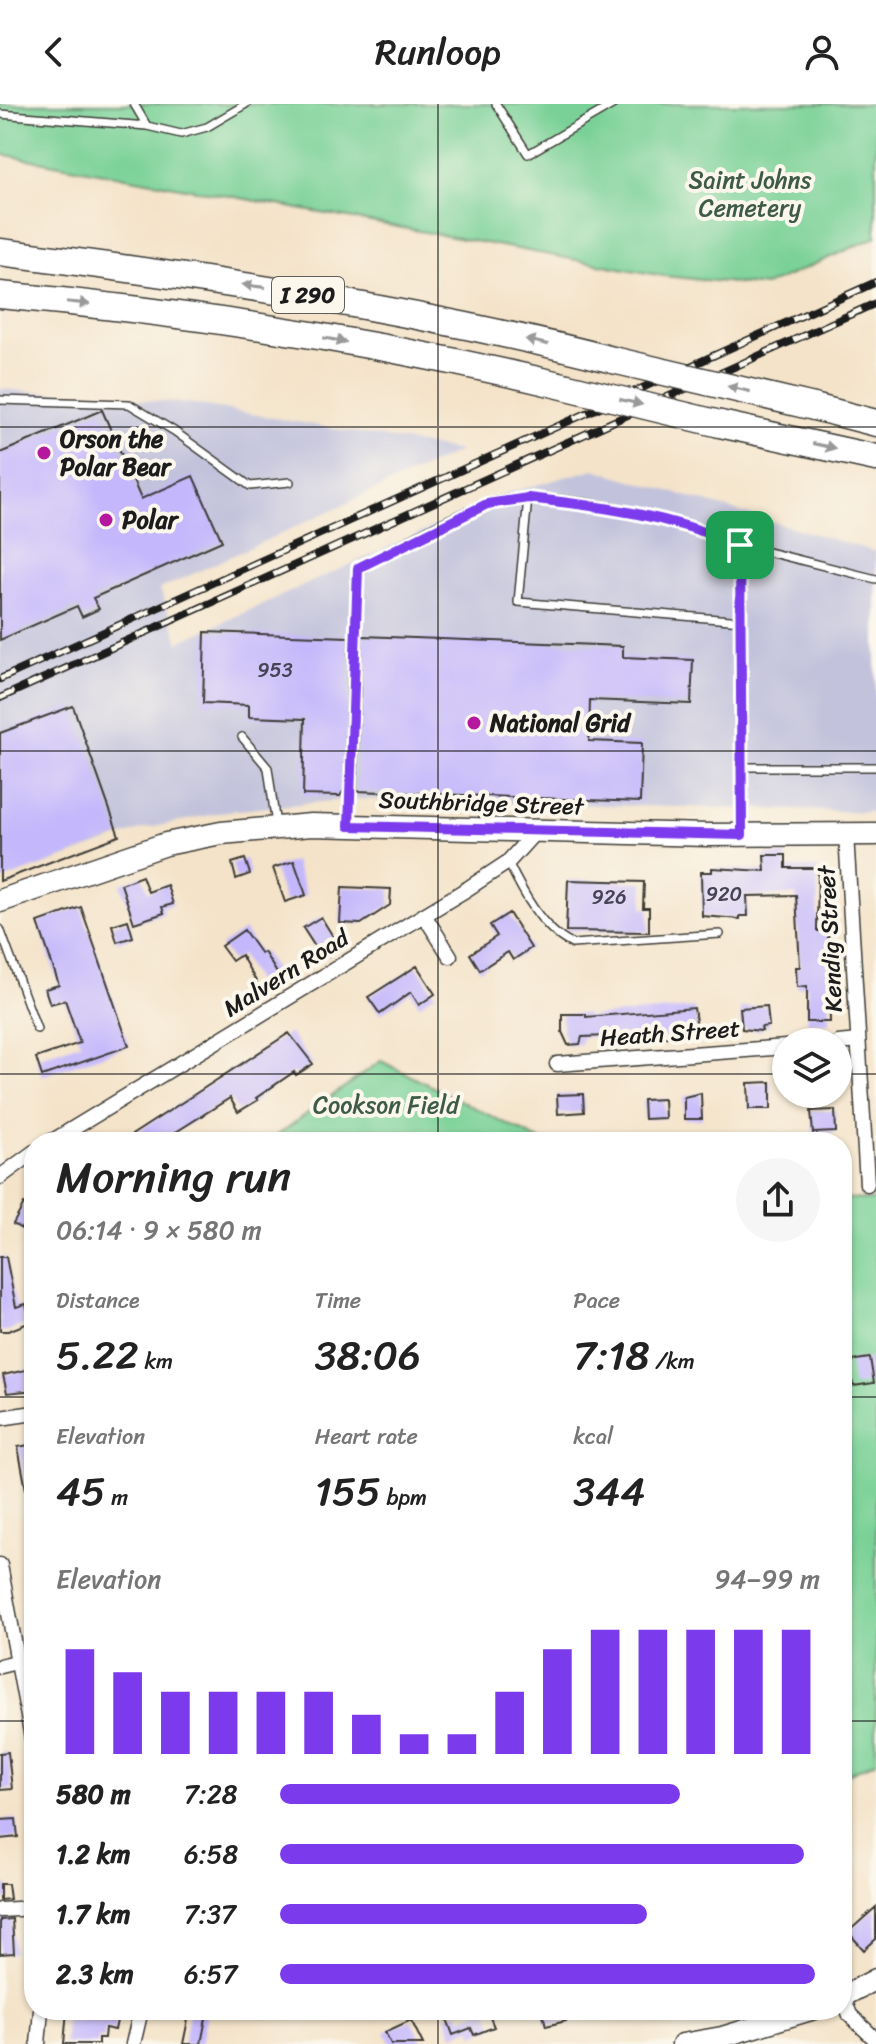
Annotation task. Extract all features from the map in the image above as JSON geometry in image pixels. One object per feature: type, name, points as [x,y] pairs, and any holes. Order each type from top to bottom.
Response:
[{"type":"highway","name":"I 290","points":[[0,252],[298,293],[457,323],[876,423]]},
{"type":"highway","name":"I 290","points":[[0,295],[175,314],[293,332],[555,384],[876,458]]},
{"type":"main road","name":"Southbridge Street","points":[[0,901],[166,844],[277,828],[349,826],[742,835],[876,834]]},
{"type":"street","name":"Malvern Road","points":[[67,1132],[508,862],[536,831]]},
{"type":"street","name":"Kendig Street","points":[[846,834],[867,1184]]},
{"type":"street","points":[[424,915],[450,956]]},
{"type":"street","points":[[852,1042],[858,1041]]},
{"type":"street","name":"Heath Street","points":[[557,1064],[772,1048]]},
{"type":"street","points":[[0,1177],[24,1159]]},
{"type":"street","points":[[0,1418],[24,1414]]},
{"type":"street","points":[[0,1565],[24,1686]]},
{"type":"street","points":[[0,1666],[20,1661]]},
{"type":"street","points":[[0,1910],[24,1909]]},
{"type":"street","points":[[852,1991],[876,1979]]},
{"type":"street","points":[[852,2017],[876,2040]]},
{"type":"street","points":[[38,2044],[40,2020]]},
{"type":"street","points":[[133,2044],[139,2020]]},
{"type":"street","points":[[682,2044],[722,2037],[778,2020]]},
{"type":"lane","points":[[134,104],[147,126]]},
{"type":"lane","points":[[0,114],[147,126],[181,134],[193,133],[246,104]]},
{"type":"lane","points":[[496,104],[528,154],[614,104]]},
{"type":"lane","points":[[0,400],[129,404],[174,431],[250,486],[290,482]]},
{"type":"lane","points":[[528,498],[518,602],[742,621]]},
{"type":"lane","points":[[349,826],[358,568],[487,504],[528,498],[625,509],[697,528],[740,545],[876,579]]},
{"type":"lane","points":[[740,545],[744,767],[742,835]]},
{"type":"lane","points":[[242,737],[268,768],[277,828]]},
{"type":"lane","points":[[744,767],[876,767]]},
{"type":"lane","points":[[508,862],[522,890],[558,938],[572,944],[720,934]]},
{"type":"lane","points":[[0,929],[37,1029]]},
{"type":"shaded area","name":"National Grid","points":[[0,389],[195,404],[460,451],[160,589],[179,642],[508,493],[594,469],[876,552],[876,812],[352,799],[228,811],[140,830],[0,881]]},
{"type":"green space","name":"Saint Johns Cemetery","points":[[0,104],[876,104],[876,237],[765,286],[664,276],[0,154]]},
{"type":"green space","name":"Cookson Field","points":[[381,1061],[523,1132],[281,1132]]},
{"type":"green space","points":[[852,1199],[876,1201],[876,1761],[852,1772]]},
{"type":"building","name":"Polar","points":[[102,410],[141,499],[193,476],[222,541],[93,598],[99,609],[82,617],[77,606],[0,640],[0,453]]},
{"type":"building","points":[[205,632],[349,637],[344,790],[340,796],[303,795],[305,719],[249,717],[249,705],[203,703]]},
{"type":"building","name":"National Grid","points":[[362,636],[623,646],[623,657],[693,660],[691,704],[590,700],[589,741],[642,743],[640,802],[357,791]]},
{"type":"building","points":[[73,706],[119,836],[0,881],[0,733]]},
{"type":"building","points":[[764,855],[786,855],[786,868],[818,868],[817,931],[828,931],[830,1022],[807,1022],[807,986],[797,987],[796,967],[800,967],[796,895],[747,896],[748,916],[740,916],[740,919],[702,916],[701,872],[712,872],[712,868],[765,871]]},
{"type":"building","points":[[245,859],[250,874],[236,879],[232,863]]},
{"type":"building","points":[[294,861],[306,895],[285,902],[273,868]]},
{"type":"building","points":[[142,876],[148,892],[167,885],[173,904],[162,907],[164,913],[134,923],[121,884]]},
{"type":"building","points":[[568,880],[644,882],[643,908],[649,908],[649,932],[566,931]]},
{"type":"building","points":[[342,887],[391,889],[390,905],[361,924],[340,923]]},
{"type":"building","points":[[81,907],[129,1046],[42,1076],[36,1058],[80,1043],[65,1000],[50,1004],[45,989],[59,985],[38,922]]},
{"type":"building","points":[[509,913],[531,948],[513,960],[508,952],[480,970],[470,954],[497,936],[490,925]]},
{"type":"building","points":[[321,917],[340,948],[323,959],[303,928]]},
{"type":"building","points":[[128,920],[133,937],[117,942],[112,925]]},
{"type":"building","points":[[244,930],[261,954],[264,952],[283,983],[264,995],[241,955],[232,961],[221,946]]},
{"type":"building","points":[[417,966],[435,994],[419,1005],[411,992],[380,1014],[368,997]]},
{"type":"building","points":[[767,1006],[769,1026],[761,1027],[762,1031],[742,1029],[740,1008]]},
{"type":"building","points":[[694,1008],[698,1035],[636,1039],[636,1035],[582,1037],[580,1044],[568,1045],[562,1032],[562,1014],[586,1014],[586,1017]]},
{"type":"building","points":[[289,1033],[313,1064],[296,1075],[294,1072],[238,1112],[230,1098],[176,1132],[136,1132]]},
{"type":"building","points":[[771,1082],[771,1109],[749,1109],[748,1083]]},
{"type":"building","points":[[701,1093],[702,1119],[684,1119],[684,1097]]},
{"type":"building","points":[[583,1094],[584,1112],[558,1114],[557,1095]]},
{"type":"building","points":[[664,1099],[665,1118],[644,1119],[643,1100]]},
{"type":"building","points":[[835,1110],[836,1132],[813,1132],[811,1111]]},
{"type":"building","points":[[24,1204],[24,1230],[13,1224]]},
{"type":"building","points":[[0,1257],[6,1257],[16,1307],[24,1305],[24,1325],[0,1331]]},
{"type":"building","points":[[870,1358],[874,1383],[853,1386],[852,1361]]},
{"type":"building","points":[[24,1370],[24,1391],[7,1393],[3,1375]]},
{"type":"building","points":[[24,1446],[24,1479],[18,1447]]},
{"type":"building","points":[[8,1752],[12,1789],[0,1790],[0,1753]]},
{"type":"building","points":[[16,1819],[18,1837],[0,1839],[0,1820]]},
{"type":"building","points":[[0,1884],[8,1884],[10,1899],[0,1900]]},
{"type":"building","points":[[876,1907],[876,1939],[864,1950],[852,1936],[852,1928]]},
{"type":"building","points":[[12,1919],[14,1953],[0,1954],[0,1920]]},
{"type":"building","points":[[66,2020],[117,2020],[115,2030],[105,2028],[104,2038],[98,2038],[98,2044],[64,2044]]},
{"type":"building","points":[[188,2020],[206,2020],[201,2044],[183,2044]]},
{"type":"building","points":[[411,2020],[423,2044],[391,2044],[385,2032]]},
{"type":"building","points":[[447,2020],[491,2020],[494,2027],[474,2035],[471,2028],[453,2035]]},
{"type":"building","points":[[544,2020],[566,2020],[566,2021],[546,2026]]},
{"type":"railway","points":[[0,679],[876,282]]},
{"type":"railway","points":[[0,698],[876,303]]},
{"type":"place","name":"Orson the Polar Bear","points":[[44,453]]},
{"type":"place","name":"Polar","points":[[106,520]]},
{"type":"place","name":"National Grid","points":[[474,723]]},
{"type":"route","points":[[528,498],[625,509],[697,528],[740,545],[744,767],[742,835],[349,826],[358,568],[442,523],[487,504],[528,498]]}]
